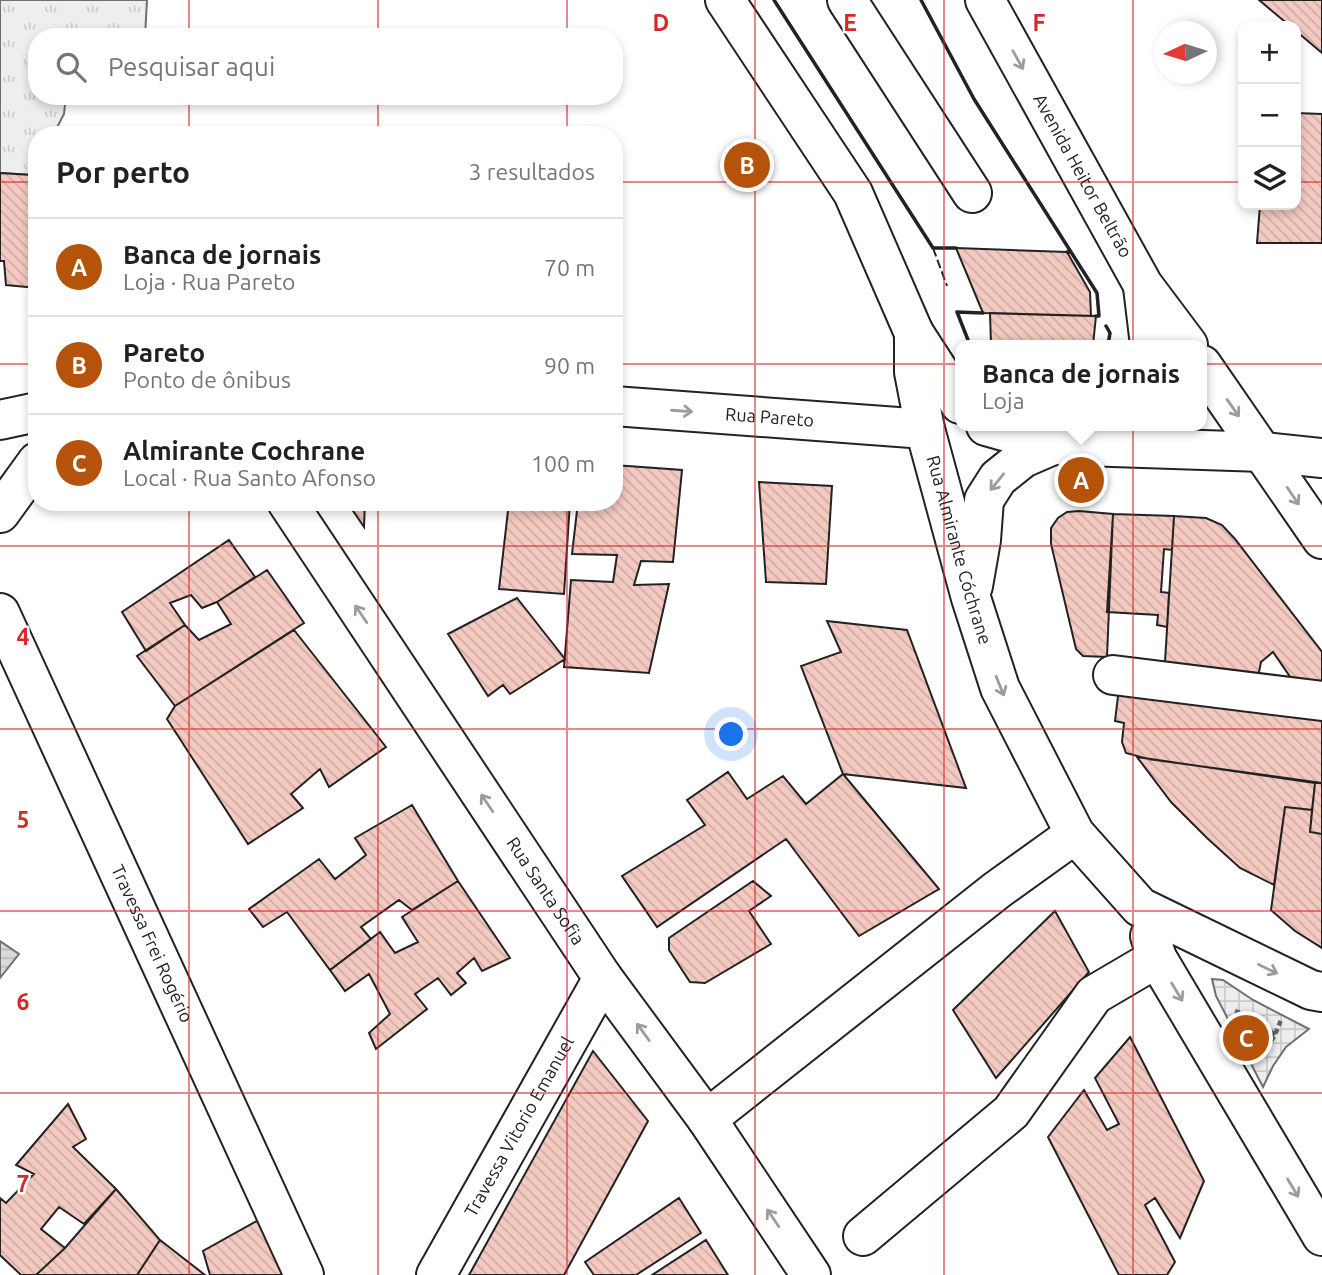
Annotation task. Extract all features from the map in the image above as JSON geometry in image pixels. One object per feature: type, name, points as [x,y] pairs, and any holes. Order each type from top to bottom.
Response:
[{"type":"street","name":"Rua Almirante Cóchrane","points":[[725,0],[853,193],[914,333],[914,372],[925,429],[971,598],[1000,688],[1075,834],[1140,907],[1311,990],[1322,992]]},
{"type":"street","points":[[847,0],[972,193]]},
{"type":"street","name":"Avenida Heitor Beltrão","points":[[985,0],[1143,285],[1184,340]]},
{"type":"street","points":[[1143,285],[1149,340]]},
{"type":"street","points":[[914,333],[955,396]]},
{"type":"street","points":[[1207,372],[1322,539]]},
{"type":"street","name":"Rua Pareto","points":[[623,407],[925,429]]},
{"type":"street","points":[[0,420],[28,414]]},
{"type":"street","points":[[1004,431],[1053,445],[1263,452],[1322,458]]},
{"type":"street","points":[[971,598],[981,540],[984,500],[998,478],[1023,458],[1085,431]]},
{"type":"street","points":[[0,513],[28,474]]},
{"type":"street","name":"Rua Santa Sofia","points":[[293,511],[603,978],[707,1119],[811,1275]]},
{"type":"street","name":"Travessa Frei Rogério","points":[[0,613],[304,1275]]},
{"type":"street","points":[[1113,675],[1322,701]]},
{"type":"street","points":[[707,1119],[997,890],[1075,834]]},
{"type":"street","points":[[1140,907],[1157,958],[1322,1236]]},
{"type":"street","points":[[863,1236],[1011,1112],[1094,995],[1157,958]]},
{"type":"street","name":"Travessa Vitorio Emanuel","points":[[436,1275],[603,978]]},
{"type":"path","points":[[1233,1010],[1255,1018],[1275,1035]]},
{"type":"path","points":[[1261,1057],[1283,1016]]},
{"type":"green space","points":[[0,0],[147,0],[145,28],[28,28],[28,105],[65,105],[64,114],[58,126],[28,126],[28,175],[0,173]]},
{"type":"shaded area","points":[[0,941],[19,954],[0,978]]},
{"type":"shaded area","points":[[1212,979],[1223,980],[1253,1000],[1309,1029],[1286,1047],[1263,1087],[1216,996]]},
{"type":"building","points":[[1259,0],[1322,0],[1322,53],[1301,35],[1301,21],[1284,21]]},
{"type":"building","points":[[1301,113],[1322,114],[1322,243],[1257,243],[1260,210],[1301,210]]},
{"type":"building","points":[[0,173],[28,175],[28,287],[6,285],[4,261],[0,261]]},
{"type":"building","points":[[956,248],[1067,252],[1090,292],[1091,316],[983,313]]},
{"type":"building","points":[[990,313],[1096,316],[1094,340],[991,340]]},
{"type":"building","points":[[623,466],[682,470],[673,562],[641,561],[634,585],[669,584],[649,673],[564,667],[571,580],[613,582],[617,555],[572,554],[577,511],[623,511]]},
{"type":"building","points":[[1067,472],[1095,474],[1094,488],[1066,486]]},
{"type":"building","points":[[759,482],[832,486],[826,584],[766,582]]},
{"type":"building","points":[[353,511],[365,511],[364,527]]},
{"type":"building","points":[[508,511],[569,511],[564,594],[499,589]]},
{"type":"building","points":[[1067,512],[1113,514],[1107,657],[1083,656],[1076,649],[1051,544],[1051,528],[1058,518]]},
{"type":"building","points":[[1113,514],[1174,516],[1172,550],[1164,549],[1161,592],[1169,593],[1167,627],[1157,625],[1158,615],[1107,612]]},
{"type":"building","points":[[1174,516],[1206,518],[1222,525],[1235,539],[1322,652],[1322,685],[1293,681],[1273,652],[1261,662],[1258,677],[1165,662]]},
{"type":"building","points":[[229,540],[255,577],[217,602],[202,608],[191,595],[170,603],[185,625],[146,651],[122,612]]},
{"type":"building","points":[[267,570],[304,623],[175,706],[137,656],[185,625],[199,640],[231,624],[217,602]]},
{"type":"building","points":[[517,598],[565,659],[510,694],[503,685],[488,696],[448,634]]},
{"type":"building","points":[[827,621],[907,630],[966,788],[843,774],[801,666],[841,652]]},
{"type":"building","points":[[294,630],[386,747],[329,787],[320,769],[291,794],[303,808],[248,844],[167,719],[175,706]]},
{"type":"building","points":[[1119,688],[1322,717],[1322,783],[1148,759],[1126,753],[1122,742],[1124,723],[1115,721]]},
{"type":"building","points":[[1137,757],[1315,783],[1312,810],[1285,807],[1274,885],[1240,868],[1207,838],[1171,802]]},
{"type":"building","points":[[728,772],[747,799],[783,776],[806,804],[843,774],[939,889],[859,936],[786,839],[657,927],[622,876],[705,825],[687,800]]},
{"type":"building","points":[[1315,783],[1322,783],[1322,834],[1310,832]]},
{"type":"building","points":[[412,805],[458,881],[412,910],[399,900],[361,927],[371,939],[330,970],[287,912],[263,927],[249,909],[319,859],[335,879],[366,855],[355,838]]},
{"type":"building","points":[[1285,807],[1312,810],[1310,832],[1322,834],[1322,948],[1295,931],[1271,910]]},
{"type":"building","points":[[458,881],[510,958],[482,971],[474,958],[457,973],[466,983],[451,995],[438,978],[415,994],[427,1009],[376,1049],[369,1033],[390,1014],[369,974],[345,991],[330,970],[380,932],[395,953],[418,942],[402,917]]},
{"type":"building","points":[[753,881],[771,896],[749,911],[771,944],[705,983],[690,982],[669,950],[669,938]]},
{"type":"building","points":[[1055,911],[1089,972],[996,1078],[953,1010]]},
{"type":"building","points":[[1130,1037],[1204,1181],[1180,1238],[1155,1198],[1145,1205],[1175,1262],[1167,1275],[1119,1275],[1048,1137],[1084,1090],[1107,1130],[1119,1124],[1095,1078]]},
{"type":"building","points":[[593,1051],[648,1121],[564,1275],[469,1275]]},
{"type":"building","points":[[68,1104],[86,1139],[73,1147],[116,1189],[84,1224],[59,1207],[41,1229],[65,1248],[36,1275],[21,1275],[0,1255],[0,1198],[6,1203],[34,1174],[16,1165]]},
{"type":"building","points":[[116,1189],[160,1240],[137,1275],[36,1275],[65,1248]]},
{"type":"building","points":[[679,1198],[701,1233],[636,1275],[594,1275],[585,1262]]},
{"type":"building","points":[[264,1217],[290,1275],[210,1275],[203,1251]]},
{"type":"building","points":[[160,1240],[205,1275],[137,1275]]},
{"type":"building","points":[[706,1240],[728,1275],[652,1275]]},
{"type":"fence","points":[[933,248],[947,286]]},
{"type":"wall","points":[[774,0],[933,248],[956,248]]},
{"type":"wall","points":[[921,0],[974,99],[1071,252],[1067,252]]},
{"type":"wall","points":[[1071,252],[1097,293],[1099,316],[1096,316]]},
{"type":"wall","points":[[968,340],[957,312],[983,313]]},
{"type":"wall","points":[[1106,326],[1110,333],[1109,340]]},
{"type":"place","name":"Pareto","points":[[747,165]]},
{"type":"place","name":"Banca de jornais","points":[[1081,480]]},
{"type":"place","name":"Almirante Cochrane","points":[[1246,1038]]}]
